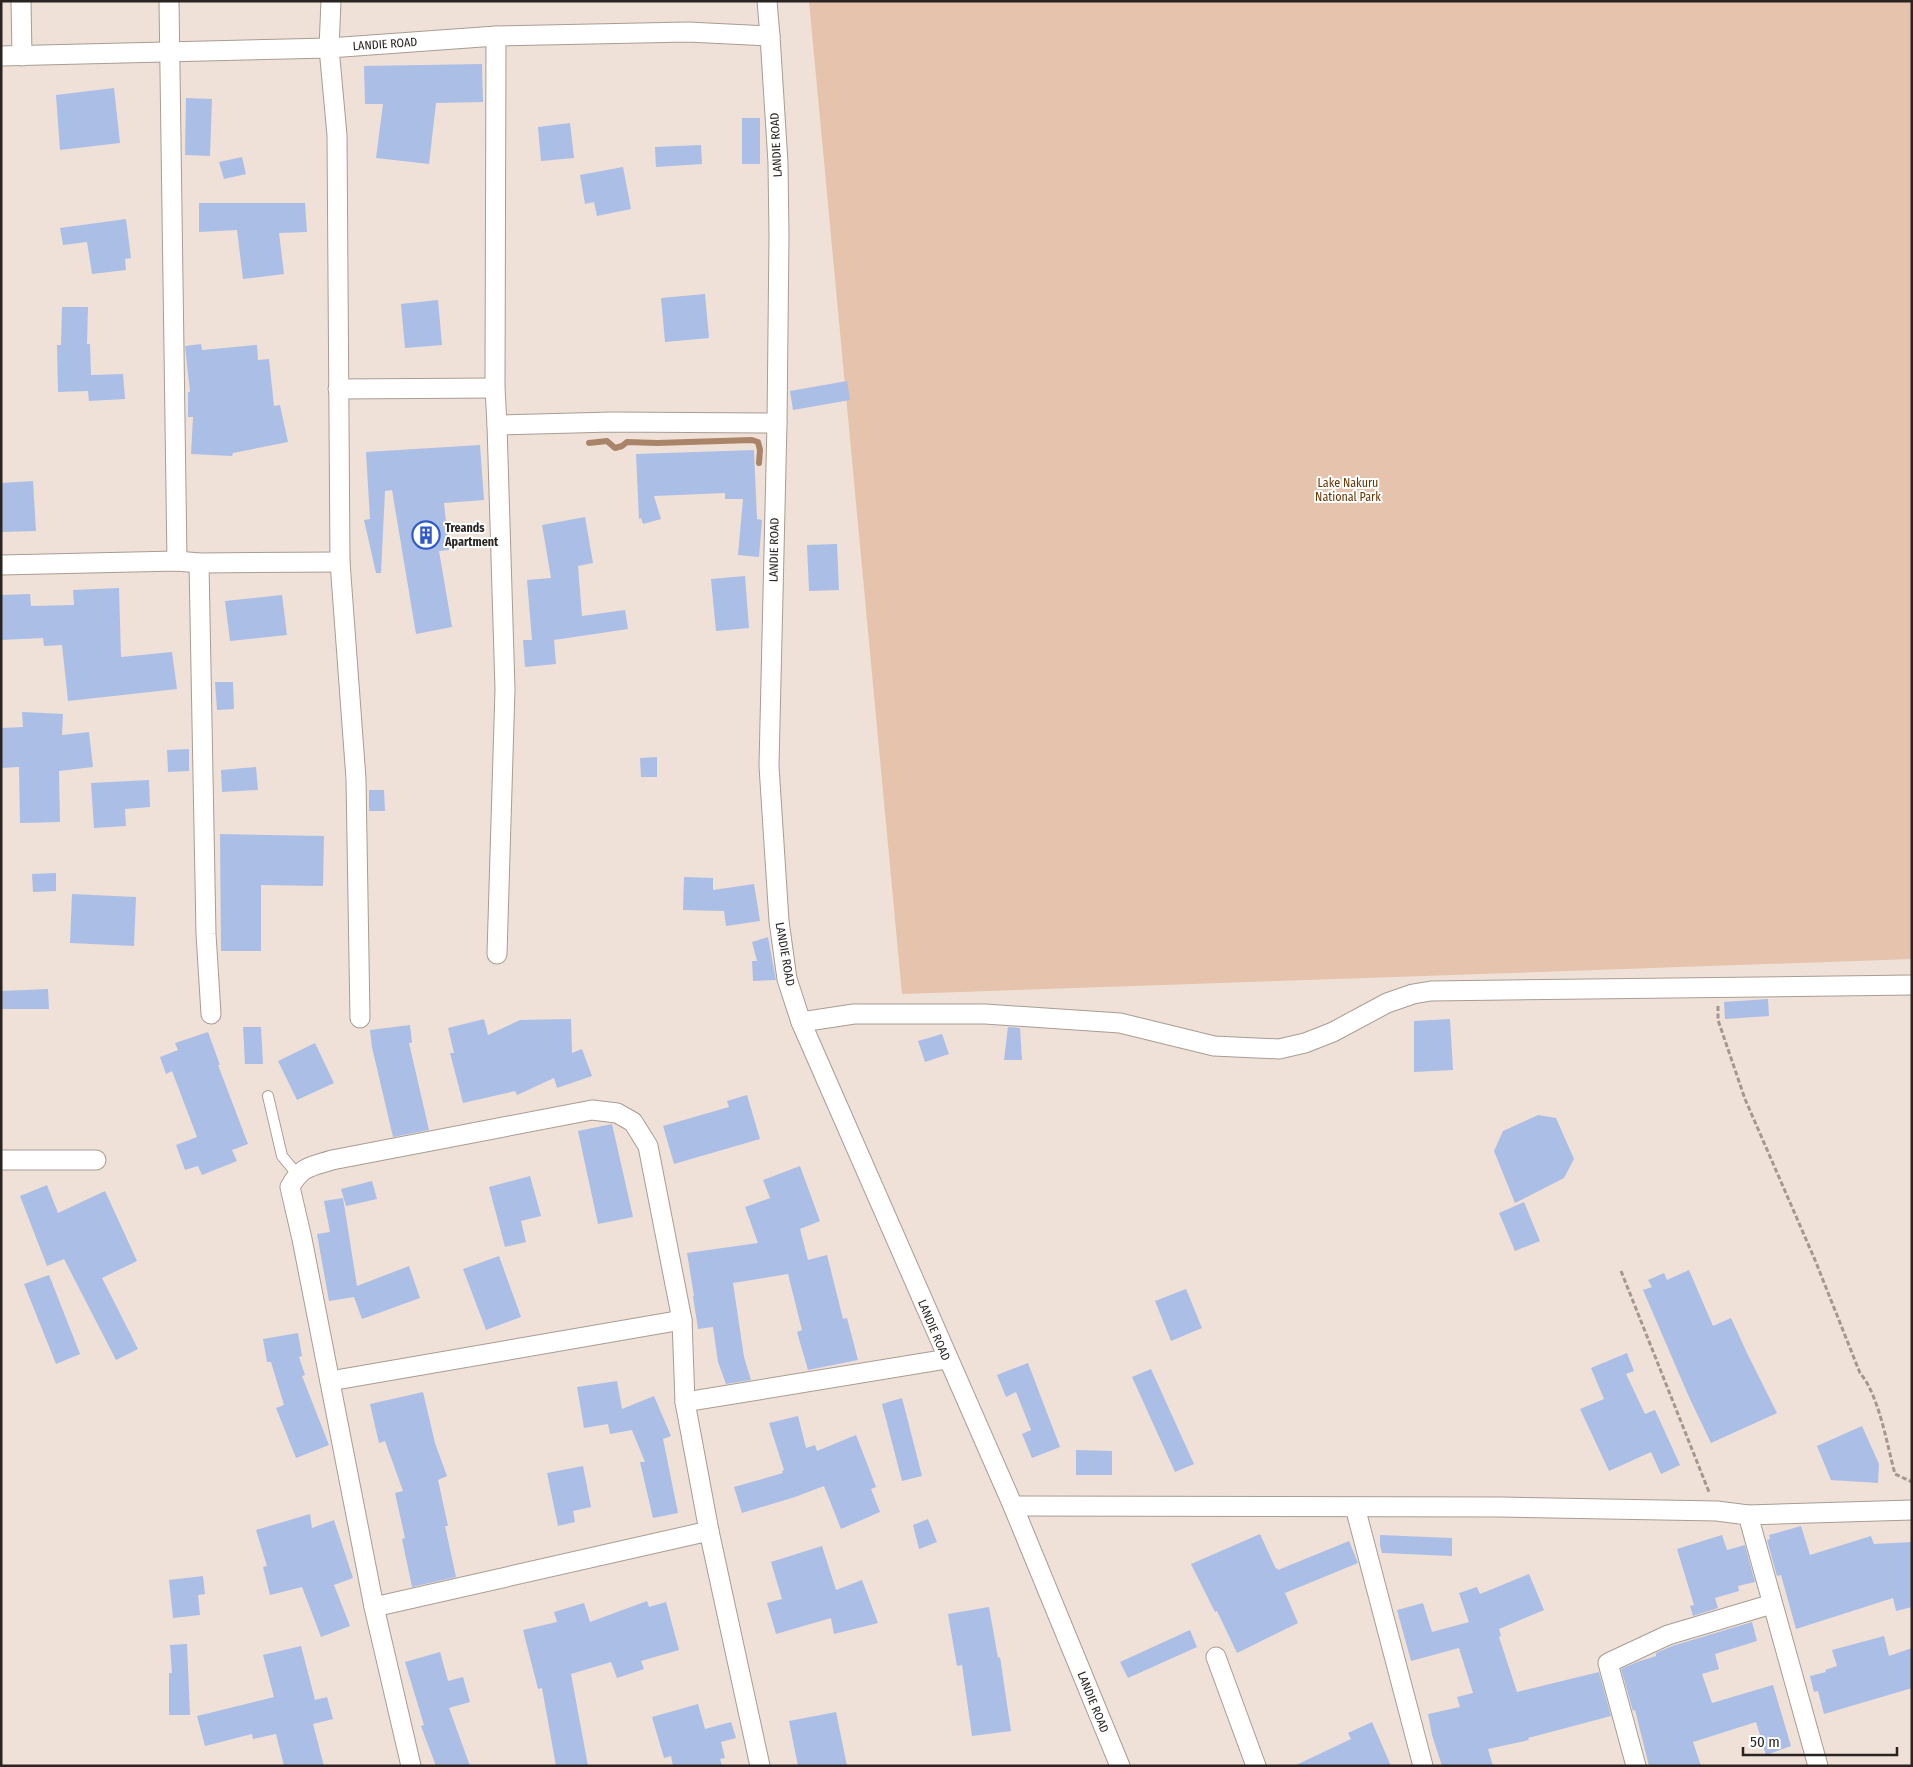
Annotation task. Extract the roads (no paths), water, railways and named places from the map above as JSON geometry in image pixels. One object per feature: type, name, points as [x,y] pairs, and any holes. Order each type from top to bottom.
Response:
[{"type":"street","points":[[21,1],[22,56]]},
{"type":"street","points":[[169,1],[177,561]]},
{"type":"street","points":[[331,1],[328,48],[337,134],[340,562],[356,779],[360,1018]]},
{"type":"street","points":[[768,1],[770,36]]},
{"type":"street","name":"LANDIE ROAD","points":[[1,56],[328,48],[496,36],[688,32],[770,36],[778,163],[777,424],[769,766],[779,921],[788,979],[801,1022],[1013,1506],[1120,1766]]},
{"type":"street","points":[[496,36],[495,388],[498,425],[505,689],[497,954]]},
{"type":"street","points":[[338,389],[495,388]]},
{"type":"street","points":[[498,425],[612,422],[777,424]]},
{"type":"street","points":[[1,565],[177,561],[199,563],[340,562]]},
{"type":"street","points":[[199,563],[206,934],[211,1014]]},
{"type":"street","points":[[801,1022],[854,1014],[985,1014],[1120,1023],[1214,1046],[1279,1049],[1305,1043],[1333,1032],[1404,997],[1431,991],[1912,985]]},
{"type":"street","points":[[410,1766],[374,1607],[290,1186],[297,1174],[307,1168],[332,1160],[592,1110],[616,1114],[633,1122],[648,1146],[682,1320],[685,1402],[709,1531],[760,1766]]},
{"type":"street","points":[[1,1160],[96,1160]]},
{"type":"street","points":[[330,1381],[682,1320]]},
{"type":"street","points":[[685,1402],[947,1359]]},
{"type":"street","points":[[1013,1506],[1501,1507],[1717,1511],[1748,1515],[1912,1510]]},
{"type":"street","points":[[1355,1507],[1423,1766]]},
{"type":"street","points":[[1748,1515],[1818,1766]]},
{"type":"street","points":[[374,1607],[709,1531]]},
{"type":"street","points":[[1636,1766],[1608,1662],[1668,1634],[1772,1604]]},
{"type":"street","points":[[1216,1657],[1256,1766]]},
{"type":"lane","points":[[268,1096],[282,1156],[297,1174]]},
{"type":"waterway","points":[[589,443],[607,441],[615,448],[627,442],[752,440],[758,442],[760,450],[759,463]]},
{"type":"place","name":"Treands Apartment","points":[[426,535]]},
{"type":"park label","name":"Lake Nakuru National Park","points":[[1348,490]]}]
